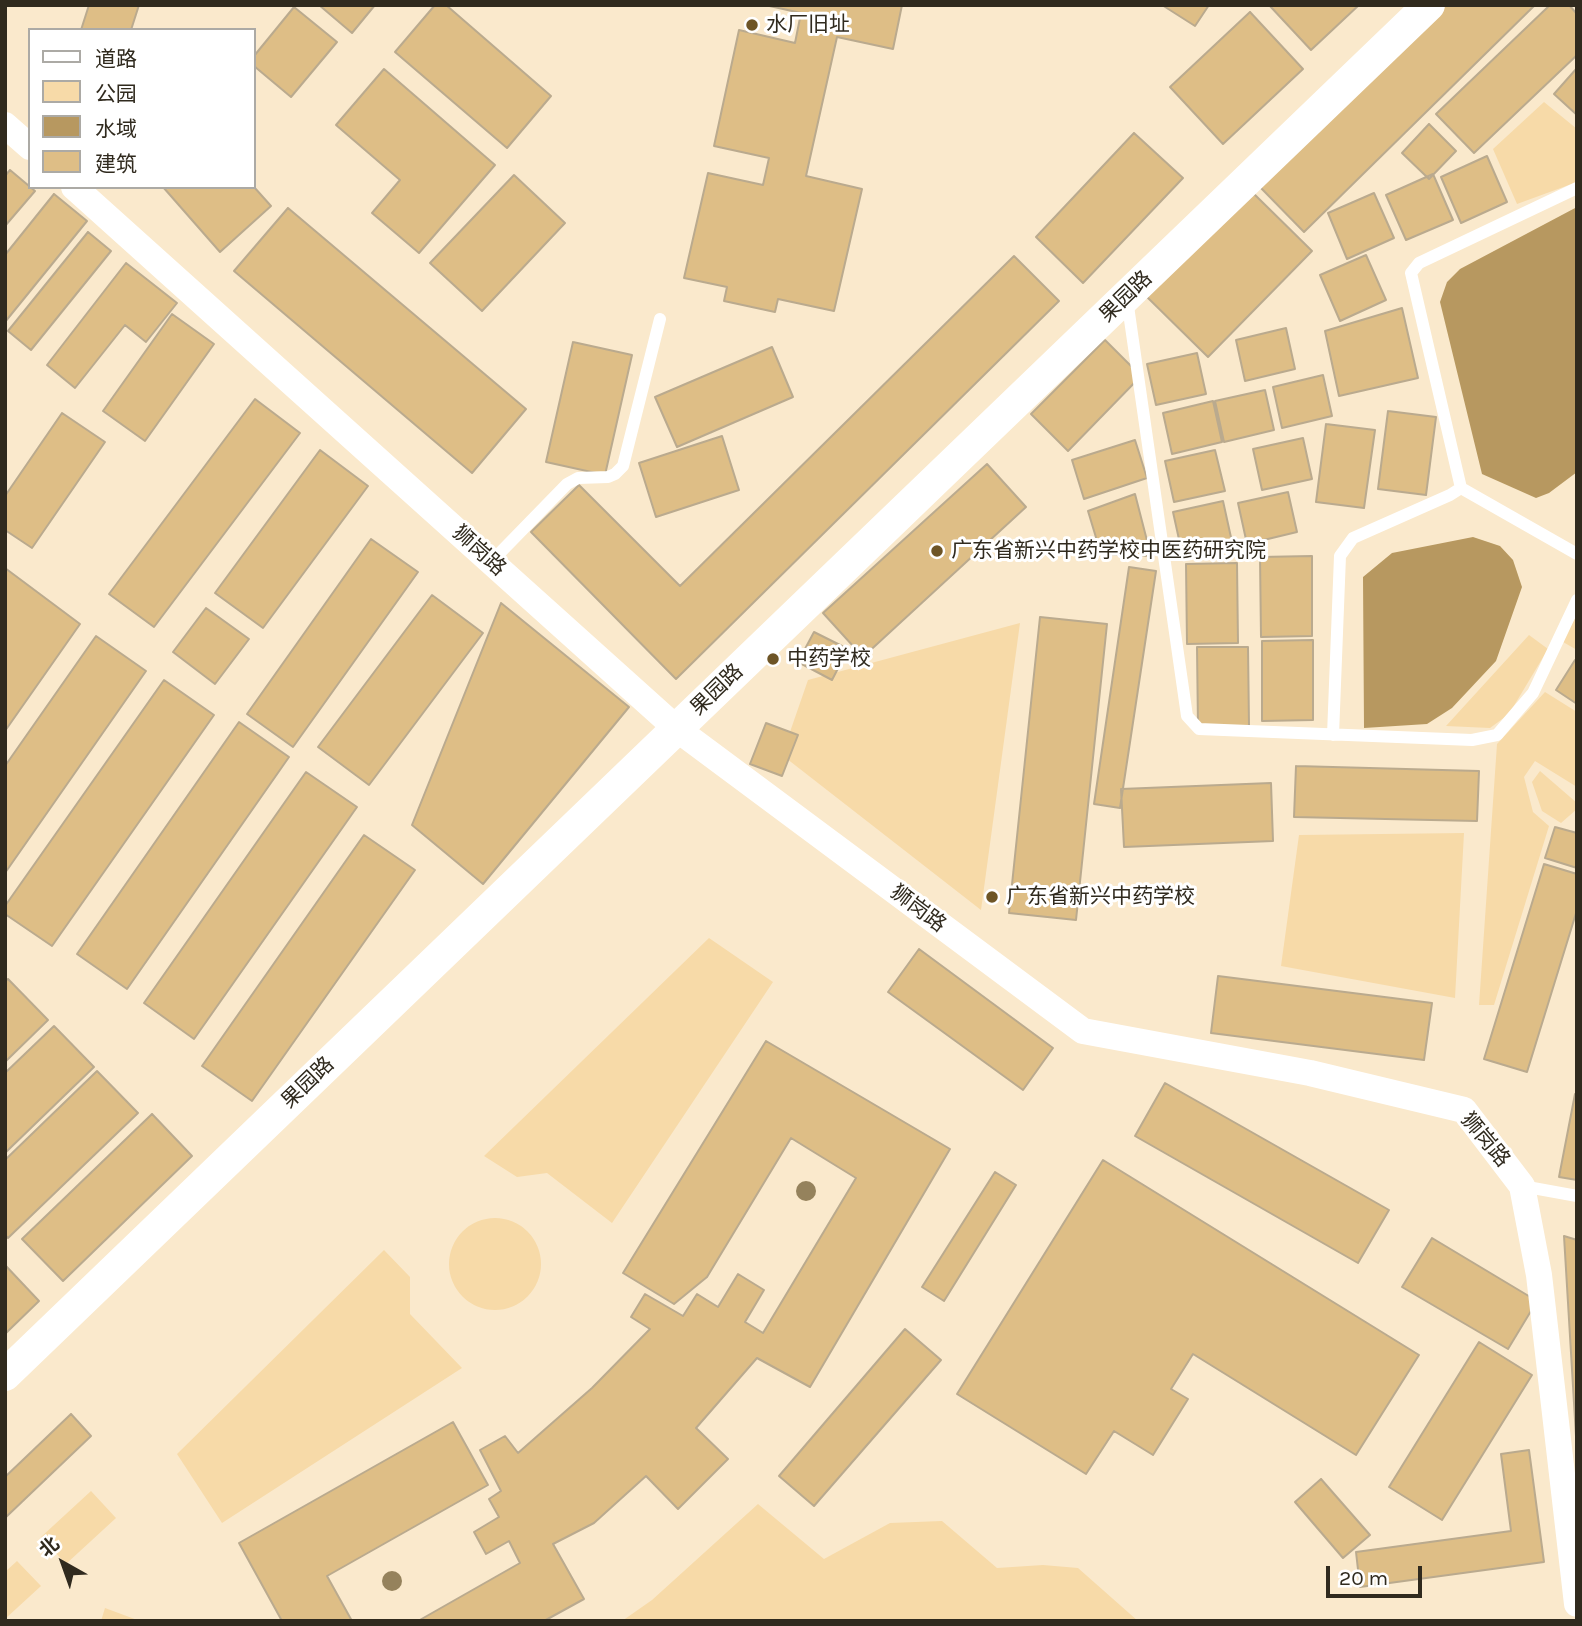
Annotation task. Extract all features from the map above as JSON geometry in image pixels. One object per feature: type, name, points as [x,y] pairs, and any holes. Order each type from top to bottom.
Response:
[{"type":"street","name":"果园路","points":[[5,1375],[1429,5]]},
{"type":"street","points":[[5,125],[28,145]]},
{"type":"street","name":"狮岗路","points":[[76,189],[677,729],[1083,1031],[1310,1073],[1464,1110],[1522,1186],[1539,1275],[1577,1604]]},
{"type":"lane","points":[[1577,188],[1419,263],[1411,273],[1461,488],[1577,554]]},
{"type":"lane","points":[[1127,296],[1187,716],[1199,729],[1472,740],[1497,735],[1533,693],[1577,600]]},
{"type":"lane","points":[[492,562],[567,484],[578,478],[608,477],[623,466],[660,319]]},
{"type":"lane","points":[[1333,735],[1340,556],[1353,538],[1461,488]]},
{"type":"lane","points":[[1522,1186],[1577,1196]]},
{"type":"green space","points":[[1544,102],[1577,129],[1577,182],[1517,204],[1493,149]]},
{"type":"green space","points":[[1577,613],[1577,650],[1563,642]]},
{"type":"green space","points":[[1020,623],[981,910],[782,755],[808,680]]},
{"type":"green space","points":[[1529,635],[1548,649],[1509,714],[1490,728],[1446,726]]},
{"type":"green space","points":[[1545,692],[1577,712],[1577,787],[1535,761],[1524,777],[1533,812],[1549,826],[1494,1005],[1479,1005],[1497,744]]},
{"type":"green space","points":[[1540,771],[1577,803],[1577,809],[1561,823],[1542,811],[1532,782]]},
{"type":"green space","points":[[1464,833],[1455,998],[1281,966],[1299,835]]},
{"type":"green space","points":[[709,938],[773,982],[612,1223],[547,1173],[517,1177],[484,1156]]},
{"type":"green space","points":[[495,1218],[512,1222],[527,1232],[537,1247],[541,1264],[537,1281],[527,1296],[512,1306],[495,1310],[478,1306],[463,1296],[453,1281],[449,1264],[453,1247],[463,1232],[478,1222]]},
{"type":"green space","points":[[384,1250],[410,1277],[410,1314],[462,1368],[222,1523],[177,1454]]},
{"type":"green space","points":[[91,1491],[116,1518],[66,1564],[41,1537]]},
{"type":"green space","points":[[758,1504],[824,1559],[890,1523],[942,1521],[997,1568],[1043,1565],[1078,1568],[1138,1621],[622,1621],[652,1600]]},
{"type":"green space","points":[[17,1561],[41,1586],[5,1619],[5,1572]]},
{"type":"green space","points":[[105,1608],[140,1621],[101,1621]]},
{"type":"water","points":[[1577,207],[1577,472],[1549,493],[1536,498],[1482,474],[1440,302],[1447,282],[1460,269]]},
{"type":"water","points":[[1473,537],[1500,546],[1513,560],[1522,587],[1496,661],[1452,708],[1427,724],[1364,728],[1363,577],[1392,553]]},
{"type":"building","points":[[89,5],[139,5],[132,28],[82,28]]},
{"type":"building","points":[[319,5],[375,5],[352,33]]},
{"type":"building","points":[[435,5],[446,5],[551,96],[507,148],[395,52]]},
{"type":"building","points":[[765,5],[902,5],[893,49],[837,37],[806,176],[862,189],[834,311],[778,299],[775,312],[724,301],[727,287],[684,278],[708,173],[763,185],[769,158],[714,146],[739,30],[795,43],[801,13]]},
{"type":"building","points":[[1162,5],[1209,5],[1195,26]]},
{"type":"building","points":[[1269,5],[1359,5],[1311,50]]},
{"type":"building","points":[[1443,5],[1535,5],[1304,232],[1259,186]]},
{"type":"building","points":[[1550,5],[1569,5],[1577,14],[1577,55],[1474,153],[1436,114]]},
{"type":"building","points":[[294,7],[337,42],[291,97],[256,68],[256,54]]},
{"type":"building","points":[[1250,12],[1303,69],[1223,144],[1170,87]]},
{"type":"building","points":[[1577,68],[1577,115],[1554,94]]},
{"type":"building","points":[[384,69],[495,165],[419,253],[372,213],[400,180],[336,125]]},
{"type":"building","points":[[1429,124],[1456,151],[1429,179],[1402,153]]},
{"type":"building","points":[[1134,133],[1183,178],[1083,283],[1036,237]]},
{"type":"building","points":[[1487,156],[1507,202],[1461,223],[1441,177]]},
{"type":"building","points":[[10,170],[28,185],[28,189],[35,191],[5,226],[5,176]]},
{"type":"building","points":[[1433,174],[1453,220],[1406,240],[1386,195]]},
{"type":"building","points":[[514,175],[565,223],[482,311],[430,263]]},
{"type":"building","points":[[165,189],[256,189],[271,206],[220,252]]},
{"type":"building","points":[[1250,190],[1312,251],[1208,357],[1146,296]]},
{"type":"building","points":[[1374,193],[1394,238],[1347,259],[1328,213]]},
{"type":"building","points":[[54,194],[87,221],[5,322],[5,255]]},
{"type":"building","points":[[288,208],[526,409],[472,473],[234,271]]},
{"type":"building","points":[[88,232],[111,251],[31,350],[8,331]]},
{"type":"building","points":[[1366,255],[1386,300],[1340,321],[1320,275]]},
{"type":"building","points":[[1014,256],[1059,301],[676,679],[531,532],[579,485],[680,586]]},
{"type":"building","points":[[126,263],[177,303],[146,342],[125,325],[75,388],[47,365]]},
{"type":"building","points":[[1402,308],[1418,378],[1339,396],[1325,331]]},
{"type":"building","points":[[172,314],[214,344],[145,441],[103,411]]},
{"type":"building","points":[[1286,328],[1295,369],[1245,381],[1236,340]]},
{"type":"building","points":[[1105,340],[1141,376],[1068,451],[1031,414]]},
{"type":"building","points":[[573,342],[632,355],[605,475],[546,462]]},
{"type":"building","points":[[772,347],[793,397],[677,447],[655,397]]},
{"type":"building","points":[[1197,353],[1206,394],[1156,405],[1147,364]]},
{"type":"building","points":[[1323,375],[1332,416],[1282,428],[1273,387]]},
{"type":"building","points":[[1265,390],[1274,430],[1224,442],[1215,401]]},
{"type":"building","points":[[255,399],[300,433],[154,627],[109,594]]},
{"type":"building","points":[[1213,401],[1222,442],[1172,454],[1163,413]]},
{"type":"building","points":[[1388,411],[1436,417],[1426,495],[1378,489]]},
{"type":"building","points":[[62,413],[105,442],[32,548],[5,530],[5,496]]},
{"type":"building","points":[[1326,424],[1375,430],[1364,508],[1316,502]]},
{"type":"building","points":[[722,436],[739,490],[656,517],[639,463]]},
{"type":"building","points":[[1303,438],[1312,479],[1262,490],[1253,449]]},
{"type":"building","points":[[1135,440],[1147,478],[1084,499],[1072,460]]},
{"type":"building","points":[[320,450],[368,486],[263,628],[215,593]]},
{"type":"building","points":[[1215,450],[1225,491],[1174,502],[1165,461]]},
{"type":"building","points":[[987,464],[1026,507],[863,657],[823,613]]},
{"type":"building","points":[[1288,492],[1297,532],[1247,544],[1238,503]]},
{"type":"building","points":[[1135,494],[1151,556],[1101,554],[1088,511]]},
{"type":"building","points":[[1223,501],[1232,542],[1182,553],[1173,512]]},
{"type":"building","points":[[371,539],[418,572],[293,747],[247,714]]},
{"type":"building","points":[[1312,556],[1312,636],[1261,637],[1260,557]]},
{"type":"building","points":[[1237,563],[1238,643],[1187,644],[1186,564]]},
{"type":"building","points":[[1129,567],[1156,571],[1120,808],[1094,804]]},
{"type":"building","points":[[5,568],[80,624],[5,731]]},
{"type":"building","points":[[432,595],[483,633],[369,785],[318,747]]},
{"type":"building","points":[[501,603],[629,707],[483,884],[412,825]]},
{"type":"building","points":[[206,608],[249,639],[215,684],[173,652]]},
{"type":"building","points":[[1040,617],[1107,624],[1076,920],[1009,913]]},
{"type":"building","points":[[814,632],[848,649],[832,680],[798,662]]},
{"type":"building","points":[[96,636],[146,671],[5,873],[5,766]]},
{"type":"building","points":[[1313,640],[1313,720],[1262,721],[1262,641]]},
{"type":"building","points":[[1197,647],[1248,647],[1249,726],[1198,727]]},
{"type":"building","points":[[1575,660],[1577,661],[1577,704],[1556,690]]},
{"type":"building","points":[[164,680],[214,715],[52,946],[5,914],[5,906]]},
{"type":"building","points":[[239,722],[289,757],[127,989],[77,954]]},
{"type":"building","points":[[766,723],[798,735],[782,776],[750,764]]},
{"type":"building","points":[[1296,766],[1479,771],[1477,821],[1294,817]]},
{"type":"building","points":[[306,772],[357,807],[194,1039],[144,1003]]},
{"type":"building","points":[[1271,783],[1273,841],[1124,847],[1121,789]]},
{"type":"building","points":[[1555,827],[1577,833],[1577,868],[1545,858]]},
{"type":"building","points":[[364,835],[415,870],[252,1101],[202,1066]]},
{"type":"building","points":[[1544,864],[1577,874],[1577,910],[1527,1072],[1484,1059]]},
{"type":"building","points":[[919,949],[1053,1048],[1023,1090],[888,992]]},
{"type":"building","points":[[1218,976],[1432,1003],[1424,1060],[1211,1033]]},
{"type":"building","points":[[8,979],[48,1020],[5,1062],[5,981]]},
{"type":"building","points":[[54,1026],[94,1067],[5,1153],[5,1073]]},
{"type":"building","points":[[766,1041],[950,1149],[810,1387],[757,1358],[696,1428],[728,1459],[678,1509],[646,1476],[594,1523],[553,1544],[584,1599],[544,1621],[418,1621],[520,1563],[509,1541],[486,1554],[474,1532],[499,1517],[489,1499],[501,1491],[480,1450],[505,1436],[518,1453],[592,1388],[650,1329],[631,1317],[645,1294],[683,1316],[697,1294],[718,1307],[738,1274],[764,1290],[745,1322],[763,1333],[856,1178],[791,1138],[707,1277],[674,1304],[623,1273]]},
{"type":"building","points":[[97,1071],[138,1113],[8,1238],[5,1235],[5,1160]]},
{"type":"building","points":[[1165,1083],[1389,1210],[1358,1263],[1135,1136]]},
{"type":"building","points":[[1575,1094],[1577,1095],[1577,1180],[1559,1177]]},
{"type":"building","points":[[152,1114],[192,1156],[63,1281],[22,1239]]},
{"type":"building","points":[[1103,1160],[1419,1355],[1356,1455],[1193,1354],[1171,1389],[1188,1399],[1153,1455],[1114,1431],[1086,1474],[957,1394]]},
{"type":"building","points":[[995,1172],[1016,1185],[944,1301],[922,1287]]},
{"type":"building","points":[[1564,1236],[1577,1240],[1577,1453]]},
{"type":"building","points":[[1432,1238],[1537,1301],[1508,1349],[1402,1287]]},
{"type":"building","points":[[5,1265],[39,1301],[5,1334]]},
{"type":"building","points":[[905,1329],[941,1360],[814,1506],[779,1476]]},
{"type":"building","points":[[1479,1342],[1532,1375],[1442,1520],[1389,1487]]},
{"type":"building","points":[[71,1414],[91,1436],[5,1518],[5,1477]]},
{"type":"building","points":[[453,1422],[488,1485],[327,1576],[352,1621],[282,1621],[239,1543]]},
{"type":"building","points":[[1529,1450],[1544,1562],[1360,1587],[1356,1552],[1511,1531],[1501,1454]]},
{"type":"building","points":[[1321,1479],[1370,1535],[1343,1558],[1295,1502]]},
{"type":"place","name":"水厂旧址","points":[[752,25]]},
{"type":"place","name":"广东省新兴中药学校中医药研究院","points":[[937,551]]},
{"type":"place","name":"中药学校","points":[[773,659]]},
{"type":"place","name":"广东省新兴中药学校","points":[[992,897]]}]
